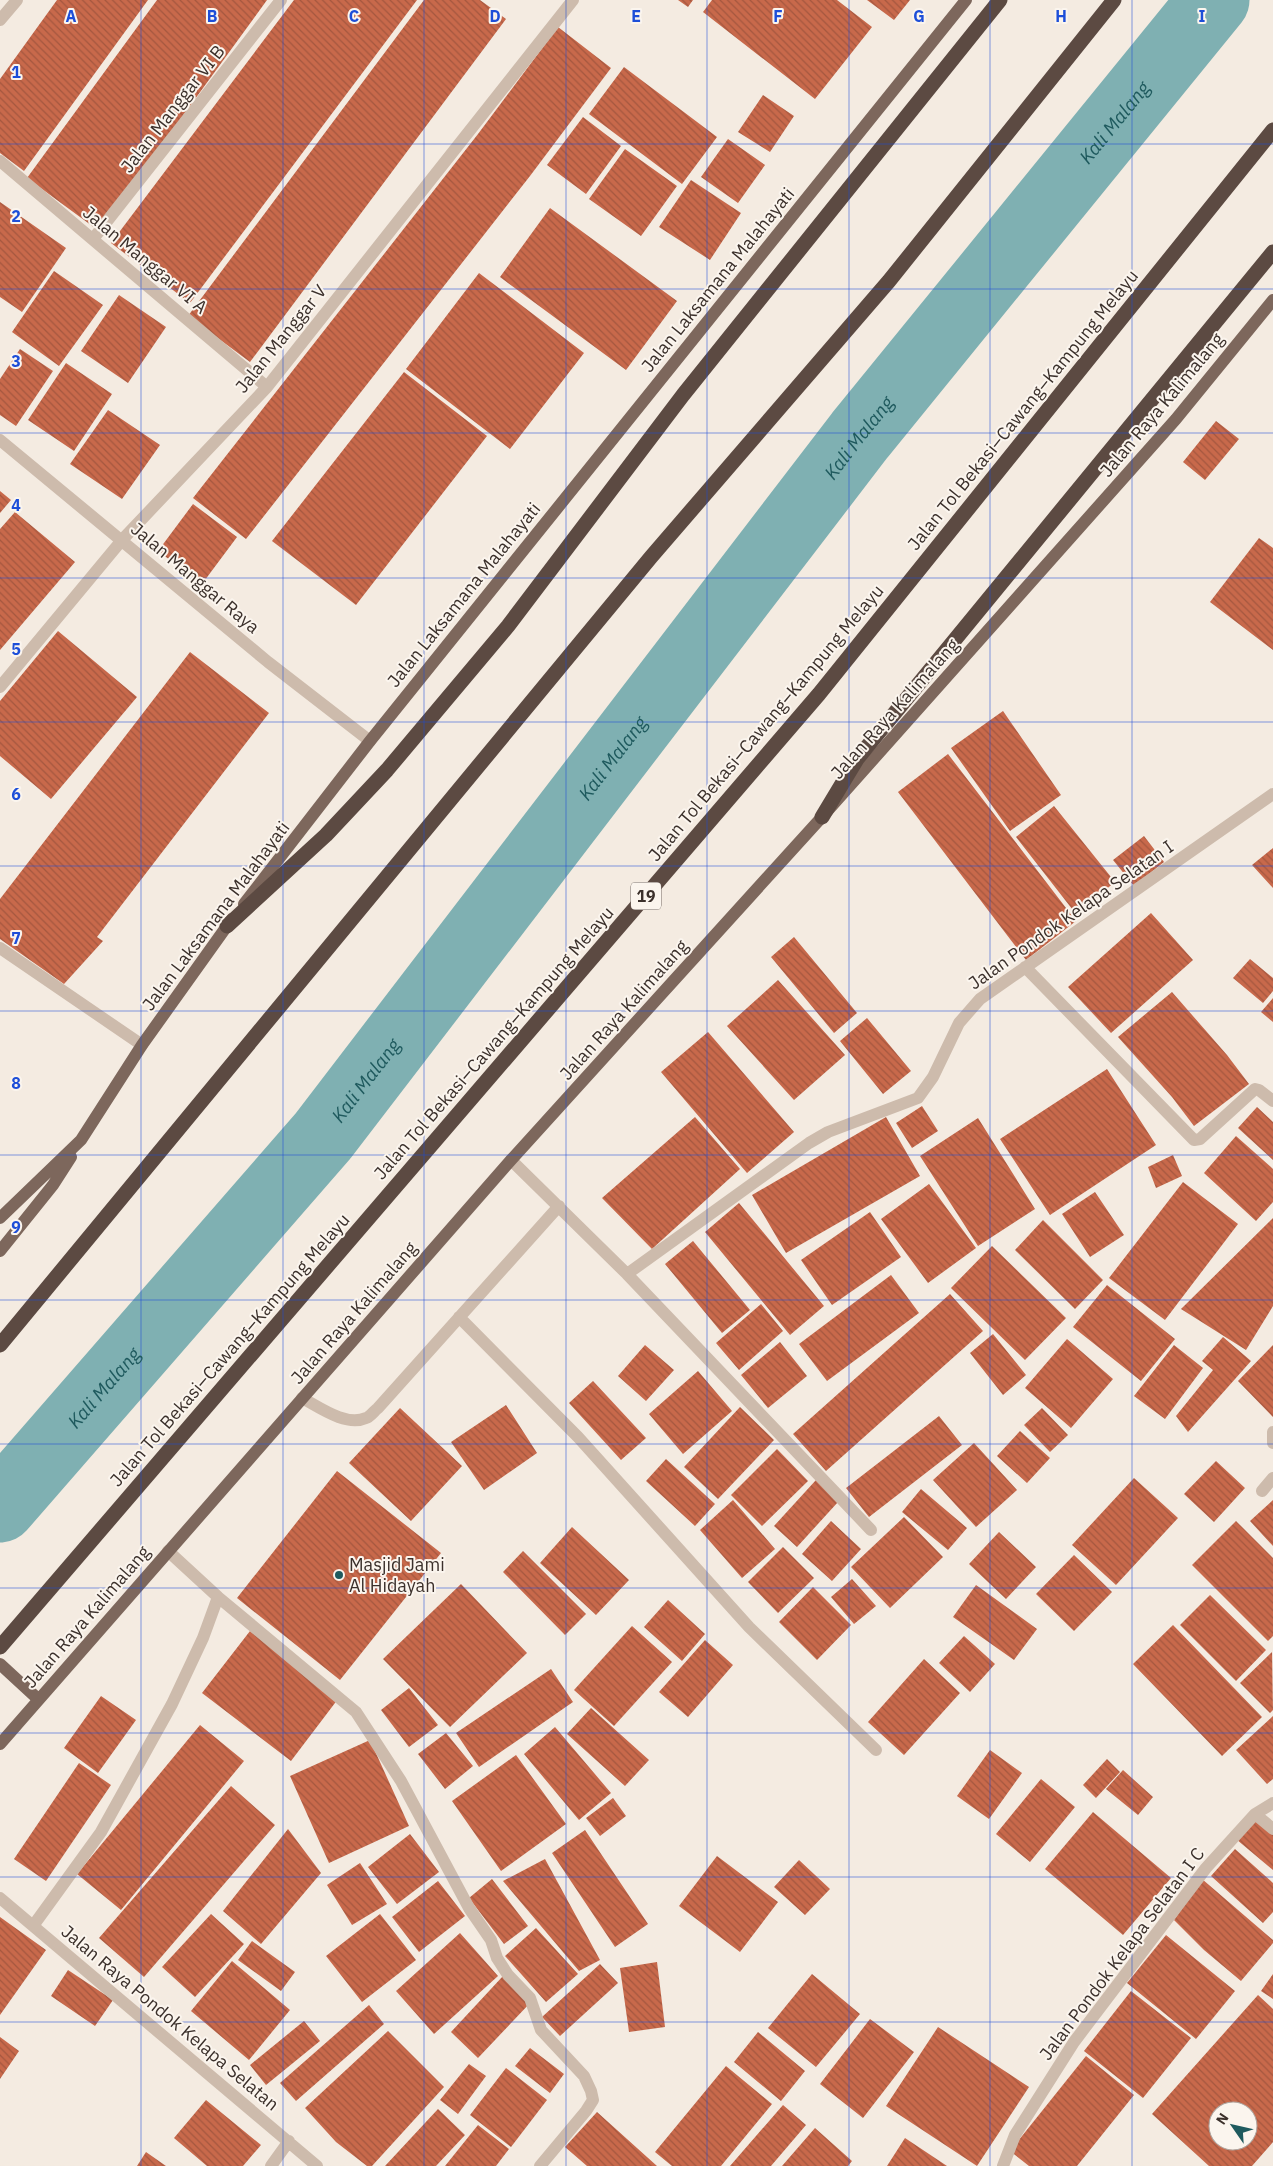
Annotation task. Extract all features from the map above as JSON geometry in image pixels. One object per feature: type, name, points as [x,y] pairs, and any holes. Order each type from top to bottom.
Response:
[{"type":"highway","points":[[228,926],[326,835],[366,792],[508,626],[684,395],[1000,0]]},
{"type":"highway","points":[[0,1345],[651,557],[889,281],[1114,0]]},
{"type":"highway","name":"Jalan Tol Bekasi–Cawang–Kampung Melayu","points":[[0,1646],[819,694],[1273,130]]},
{"type":"highway","points":[[822,817],[857,759],[1273,252]]},
{"type":"main road","name":"Jalan Laksamana Malahayati","points":[[0,1218],[81,1140],[142,1045],[228,926],[370,741],[966,0]]},
{"type":"main road","name":"Jalan Raya Kalimalang","points":[[0,1744],[38,1698],[511,1160],[822,817],[1176,419],[1273,300]]},
{"type":"main road","points":[[0,1251],[53,1185],[81,1140]]},
{"type":"main road","points":[[0,1664],[38,1698]]},
{"type":"street","points":[[0,20],[17,0]]},
{"type":"street","name":"Jalan Manggar VI B","points":[[93,239],[281,0]]},
{"type":"street","name":"Jalan Manggar V","points":[[0,687],[122,540],[267,387],[573,0]]},
{"type":"street","name":"Jalan Manggar VI A","points":[[0,161],[267,387]]},
{"type":"street","name":"Jalan Manggar Raya","points":[[0,440],[268,662],[370,741]]},
{"type":"street","name":"Jalan Pondok Kelapa Selatan I","points":[[627,1274],[809,1143],[828,1132],[918,1098],[934,1078],[952,1035],[967,1012],[980,999],[1273,794]]},
{"type":"street","points":[[0,948],[142,1045]]},
{"type":"street","points":[[1025,967],[1194,1140],[1200,1139],[1255,1090],[1259,1090],[1273,1101]]},
{"type":"street","points":[[511,1160],[627,1274],[871,1530]]},
{"type":"street","points":[[302,1398],[344,1419],[366,1418],[378,1408],[558,1206]]},
{"type":"street","points":[[459,1317],[578,1437],[749,1627],[876,1750]]},
{"type":"street","points":[[1273,1432],[1273,1443]]},
{"type":"street","points":[[1262,1491],[1273,1478]]},
{"type":"street","points":[[168,1551],[218,1597],[356,1712],[401,1781],[469,1908],[491,1940],[497,1958],[508,1975],[530,1998],[541,2030],[584,2076],[593,2100],[540,2166]]},
{"type":"street","points":[[34,1926],[101,1832],[172,1704],[203,1638],[218,1597]]},
{"type":"street","name":"Jalan Pondok Kelapa Selatan I C","points":[[1003,2166],[1015,2135],[1074,2042],[1190,1887],[1255,1814],[1273,1803]]},
{"type":"street","points":[[1255,1814],[1273,1829]]},
{"type":"street","name":"Jalan Raya Pondok Kelapa Selatan","points":[[0,1898],[317,2166]]},
{"type":"street","points":[[271,2166],[289,2141]]},
{"type":"building","points":[[57,0],[148,0],[24,171],[0,153],[0,79]]},
{"type":"building","points":[[157,0],[267,0],[99,231],[27,178]]},
{"type":"building","points":[[294,0],[417,0],[190,303],[111,243]]},
{"type":"building","points":[[424,0],[480,0],[506,19],[250,362],[188,316]]},
{"type":"building","points":[[678,0],[693,0],[688,7]]},
{"type":"building","points":[[712,0],[837,0],[872,27],[815,99],[703,12]]},
{"type":"building","points":[[867,0],[910,0],[894,20]]},
{"type":"building","points":[[558,27],[611,68],[530,176],[246,539],[193,498],[478,134]]},
{"type":"building","points":[[624,67],[717,137],[682,184],[589,114]]},
{"type":"building","points":[[763,95],[794,116],[770,152],[738,132]]},
{"type":"building","points":[[583,117],[621,146],[586,194],[547,165]]},
{"type":"building","points":[[728,139],[765,165],[738,203],[701,177]]},
{"type":"building","points":[[625,149],[677,186],[641,236],[589,199]]},
{"type":"building","points":[[691,180],[741,213],[710,260],[659,227]]},
{"type":"building","points":[[0,202],[66,248],[22,312],[0,297]]},
{"type":"building","points":[[550,208],[677,301],[626,370],[500,277]]},
{"type":"building","points":[[54,271],[103,305],[59,366],[12,332]]},
{"type":"building","points":[[479,273],[584,353],[510,449],[406,369]]},
{"type":"building","points":[[119,295],[166,327],[128,383],[81,351]]},
{"type":"building","points":[[20,349],[53,371],[16,426],[0,415],[0,379]]},
{"type":"building","points":[[66,363],[112,394],[74,451],[28,420]]},
{"type":"building","points":[[404,372],[487,436],[356,605],[272,541]]},
{"type":"building","points":[[108,410],[160,445],[122,499],[70,464]]},
{"type":"building","points":[[1216,421],[1239,439],[1205,480],[1183,462]]},
{"type":"building","points":[[0,491],[11,500],[0,513]]},
{"type":"building","points":[[193,504],[237,537],[202,584],[158,551]]},
{"type":"building","points":[[15,512],[75,562],[0,650],[0,529]]},
{"type":"building","points":[[1259,538],[1273,548],[1273,650],[1210,602]]},
{"type":"building","points":[[58,631],[137,697],[51,799],[0,756],[0,701]]},
{"type":"building","points":[[190,652],[269,713],[97,937],[103,941],[64,984],[0,939],[0,899]]},
{"type":"building","points":[[1003,711],[1061,795],[1010,831],[951,748]]},
{"type":"building","points":[[948,754],[1076,921],[1026,960],[898,792]]},
{"type":"building","points":[[1054,806],[1115,882],[1076,914],[1016,837]]},
{"type":"building","points":[[1144,836],[1164,862],[1134,886],[1113,860]]},
{"type":"building","points":[[1273,848],[1273,888],[1252,865]]},
{"type":"building","points":[[1151,913],[1193,960],[1111,1033],[1068,987]]},
{"type":"building","points":[[794,937],[857,1013],[834,1033],[771,957]]},
{"type":"building","points":[[1250,959],[1273,978],[1273,991],[1263,1003],[1233,978]]},
{"type":"building","points":[[778,980],[845,1055],[794,1100],[727,1026]]},
{"type":"building","points":[[1172,992],[1227,1055],[1249,1084],[1194,1126],[1172,1097],[1118,1037]]},
{"type":"building","points":[[1273,998],[1273,1022],[1261,1012]]},
{"type":"building","points":[[867,1018],[911,1071],[883,1094],[840,1041]]},
{"type":"building","points":[[708,1032],[794,1132],[747,1173],[661,1072]]},
{"type":"building","points":[[1107,1069],[1156,1145],[1050,1215],[1000,1139]]},
{"type":"building","points":[[922,1106],[938,1131],[912,1148],[896,1123]]},
{"type":"building","points":[[1257,1107],[1273,1122],[1273,1160],[1238,1128]]},
{"type":"building","points":[[695,1117],[740,1169],[652,1249],[602,1198]]},
{"type":"building","points":[[886,1117],[920,1176],[786,1253],[752,1195]]},
{"type":"building","points":[[978,1118],[1035,1209],[978,1246],[920,1156]]},
{"type":"building","points":[[1236,1136],[1273,1169],[1273,1202],[1256,1221],[1204,1173]]},
{"type":"building","points":[[1173,1155],[1182,1176],[1156,1188],[1148,1167]]},
{"type":"building","points":[[1183,1182],[1238,1224],[1165,1320],[1109,1278]]},
{"type":"building","points":[[929,1184],[976,1248],[928,1283],[881,1219]]},
{"type":"building","points":[[1095,1192],[1124,1235],[1090,1257],[1062,1214]]},
{"type":"building","points":[[739,1203],[824,1306],[790,1335],[705,1232]]},
{"type":"building","points":[[870,1212],[901,1257],[832,1305],[801,1260]]},
{"type":"building","points":[[1273,1218],[1273,1306],[1246,1350],[1181,1309]]},
{"type":"building","points":[[1043,1220],[1103,1280],[1075,1309],[1015,1250]]},
{"type":"building","points":[[693,1241],[750,1310],[722,1333],[665,1264]]},
{"type":"building","points":[[992,1246],[1066,1318],[1025,1360],[951,1288]]},
{"type":"building","points":[[891,1275],[919,1313],[827,1381],[799,1344]]},
{"type":"building","points":[[1107,1285],[1175,1339],[1141,1381],[1073,1327]]},
{"type":"building","points":[[950,1294],[983,1331],[826,1471],[793,1434]]},
{"type":"building","points":[[761,1304],[783,1331],[739,1370],[716,1343]]},
{"type":"building","points":[[993,1334],[1026,1375],[1003,1395],[970,1353]]},
{"type":"building","points":[[1223,1337],[1251,1361],[1188,1432],[1176,1416],[1213,1370],[1202,1361]]},
{"type":"building","points":[[1067,1339],[1113,1379],[1071,1428],[1025,1388]]},
{"type":"building","points":[[780,1342],[807,1376],[768,1408],[741,1375]]},
{"type":"building","points":[[645,1345],[674,1370],[646,1401],[618,1376]]},
{"type":"building","points":[[1174,1345],[1203,1368],[1165,1419],[1134,1396]]},
{"type":"building","points":[[1273,1345],[1273,1417],[1238,1381]]},
{"type":"building","points":[[698,1371],[732,1411],[683,1454],[649,1414]]},
{"type":"building","points":[[593,1381],[646,1438],[621,1460],[569,1403]]},
{"type":"building","points":[[506,1405],[537,1453],[484,1490],[451,1442]]},
{"type":"building","points":[[740,1407],[774,1440],[718,1499],[684,1467]]},
{"type":"building","points":[[400,1408],[462,1466],[411,1521],[349,1463]]},
{"type":"building","points":[[1042,1408],[1068,1435],[1050,1452],[1024,1425]]},
{"type":"building","points":[[939,1416],[962,1445],[869,1517],[846,1488]]},
{"type":"building","points":[[1020,1431],[1050,1458],[1027,1483],[997,1456]]},
{"type":"building","points":[[974,1443],[1017,1490],[976,1527],[933,1480]]},
{"type":"building","points":[[777,1449],[808,1481],[762,1526],[731,1495]]},
{"type":"building","points":[[666,1459],[715,1504],[695,1526],[646,1481]]},
{"type":"building","points":[[1216,1461],[1245,1488],[1214,1522],[1184,1494]]},
{"type":"building","name":"Masjid Jami Al Hidayah","points":[[337,1471],[441,1553],[340,1680],[237,1598]]},
{"type":"building","points":[[1134,1478],[1178,1518],[1116,1585],[1072,1545]]},
{"type":"building","points":[[816,1480],[838,1502],[797,1547],[774,1526]]},
{"type":"building","points":[[921,1489],[967,1528],[948,1550],[902,1512]]},
{"type":"building","points":[[733,1500],[775,1549],[742,1578],[700,1530]]},
{"type":"building","points":[[1273,1500],[1273,1546],[1250,1521]]},
{"type":"building","points":[[904,1517],[943,1557],[890,1608],[851,1567]]},
{"type":"building","points":[[831,1521],[861,1549],[832,1581],[802,1554]]},
{"type":"building","points":[[1236,1521],[1273,1558],[1273,1636],[1268,1641],[1192,1565]]},
{"type":"building","points":[[572,1527],[629,1580],[596,1615],[540,1563]]},
{"type":"building","points":[[999,1532],[1036,1567],[1006,1599],[969,1564]]},
{"type":"building","points":[[783,1547],[814,1578],[778,1613],[748,1582]]},
{"type":"building","points":[[523,1551],[586,1614],[565,1635],[503,1572]]},
{"type":"building","points":[[1074,1555],[1112,1592],[1074,1631],[1036,1594]]},
{"type":"building","points":[[852,1579],[876,1606],[854,1624],[831,1597]]},
{"type":"building","points":[[461,1584],[527,1653],[450,1727],[383,1659]]},
{"type":"building","points":[[976,1585],[1037,1629],[1014,1660],[953,1617]]},
{"type":"building","points":[[813,1587],[851,1625],[817,1660],[779,1622]]},
{"type":"building","points":[[1210,1595],[1266,1650],[1236,1681],[1180,1625]]},
{"type":"building","points":[[668,1600],[705,1634],[682,1661],[644,1627]]},
{"type":"building","points":[[1173,1625],[1262,1717],[1222,1756],[1133,1664]]},
{"type":"building","points":[[632,1626],[672,1662],[614,1726],[574,1690]]},
{"type":"building","points":[[250,1631],[338,1699],[291,1761],[202,1693]]},
{"type":"building","points":[[964,1636],[995,1664],[970,1692],[939,1663]]},
{"type":"building","points":[[705,1640],[733,1665],[688,1717],[659,1692]]},
{"type":"building","points":[[1272,1652],[1273,1710],[1270,1713],[1240,1683]]},
{"type":"building","points":[[924,1659],[960,1693],[904,1755],[868,1722]]},
{"type":"building","points":[[551,1669],[573,1702],[479,1767],[456,1733]]},
{"type":"building","points":[[409,1688],[438,1725],[409,1747],[381,1710]]},
{"type":"building","points":[[101,1696],[136,1720],[98,1773],[64,1748]]},
{"type":"building","points":[[591,1708],[649,1760],[625,1786],[567,1734]]},
{"type":"building","points":[[1273,1716],[1273,1779],[1267,1784],[1236,1750]]},
{"type":"building","points":[[200,1725],[244,1761],[121,1910],[77,1874]]},
{"type":"building","points":[[555,1727],[611,1793],[579,1820],[524,1754]]},
{"type":"building","points":[[446,1733],[473,1766],[445,1789],[418,1754]]},
{"type":"building","points":[[370,1740],[409,1826],[329,1863],[290,1776]]},
{"type":"building","points":[[990,1750],[1022,1773],[989,1819],[957,1796]]},
{"type":"building","points":[[516,1755],[566,1824],[501,1871],[452,1801]]},
{"type":"building","points":[[1107,1759],[1120,1772],[1096,1798],[1083,1785]]},
{"type":"building","points":[[79,1763],[111,1785],[46,1881],[14,1859]]},
{"type":"building","points":[[1123,1770],[1153,1797],[1138,1815],[1106,1789]]},
{"type":"building","points":[[1041,1779],[1075,1807],[1030,1862],[996,1834]]},
{"type":"building","points":[[231,1786],[275,1825],[144,1977],[99,1938]]},
{"type":"building","points":[[613,1798],[626,1816],[600,1836],[586,1818]]},
{"type":"building","points":[[1093,1812],[1171,1878],[1123,1935],[1045,1869]]},
{"type":"building","points":[[1255,1817],[1273,1833],[1273,1870],[1236,1839]]},
{"type":"building","points":[[288,1829],[321,1873],[261,1944],[223,1911]]},
{"type":"building","points":[[585,1830],[648,1924],[615,1947],[552,1853]]},
{"type":"building","points":[[410,1834],[439,1872],[397,1904],[368,1867]]},
{"type":"building","points":[[1235,1849],[1273,1883],[1273,1912],[1263,1923],[1211,1876]]},
{"type":"building","points":[[717,1856],[778,1902],[740,1952],[679,1906]]},
{"type":"building","points":[[545,1859],[600,1960],[579,1971],[503,1881]]},
{"type":"building","points":[[799,1860],[830,1889],[805,1915],[774,1887]]},
{"type":"building","points":[[360,1863],[387,1904],[352,1925],[327,1885]]},
{"type":"building","points":[[492,1879],[528,1926],[504,1944],[469,1898]]},
{"type":"building","points":[[1202,1879],[1273,1940],[1273,1943],[1241,1981],[1204,1950],[1174,1920]]},
{"type":"building","points":[[438,1881],[465,1916],[419,1952],[392,1917]]},
{"type":"building","points":[[211,1914],[244,1944],[195,1997],[162,1967]]},
{"type":"building","points":[[380,1914],[416,1960],[362,2002],[326,1956]]},
{"type":"building","points":[[0,1917],[46,1950],[0,2015]]},
{"type":"building","points":[[536,1928],[578,1974],[546,2002],[505,1956]]},
{"type":"building","points":[[460,1933],[498,1976],[434,2034],[396,1991]]},
{"type":"building","points":[[1166,1935],[1235,1991],[1196,2039],[1127,1983]]},
{"type":"building","points":[[252,1941],[295,1972],[281,1991],[238,1960]]},
{"type":"building","points":[[232,1961],[290,2010],[249,2060],[191,2011]]},
{"type":"building","points":[[657,1962],[665,2027],[629,2032],[620,1968]]},
{"type":"building","points":[[600,1964],[618,1983],[560,2036],[542,2017]]},
{"type":"building","points":[[68,1970],[113,2000],[95,2026],[51,1996]]},
{"type":"building","points":[[812,1974],[860,2014],[816,2067],[768,2028]]},
{"type":"building","points":[[1273,1974],[1273,1999],[1261,1991]]},
{"type":"building","points":[[503,1976],[531,2002],[478,2058],[451,2032]]},
{"type":"building","points":[[1131,1991],[1191,2038],[1143,2098],[1084,2051]]},
{"type":"building","points":[[1258,1995],[1273,2009],[1273,2142],[1252,2166],[1209,2166],[1152,2114]]},
{"type":"building","points":[[369,2005],[384,2024],[296,2101],[280,2083]]},
{"type":"building","points":[[870,2019],[914,2052],[863,2118],[820,2084]]},
{"type":"building","points":[[304,2021],[320,2041],[266,2085],[250,2065]]},
{"type":"building","points":[[938,2027],[1029,2087],[977,2166],[886,2106]]},
{"type":"building","points":[[388,2031],[444,2087],[372,2166],[367,2166],[336,2142],[305,2108]]},
{"type":"building","points":[[758,2032],[805,2071],[781,2101],[734,2062]]},
{"type":"building","points":[[0,2037],[19,2051],[0,2079]]},
{"type":"building","points":[[530,2048],[564,2074],[550,2093],[515,2066]]},
{"type":"building","points":[[1086,2056],[1134,2095],[1077,2166],[1029,2166],[1010,2151]]},
{"type":"building","points":[[469,2064],[486,2076],[458,2114],[440,2100]]},
{"type":"building","points":[[726,2066],[772,2104],[721,2166],[672,2166],[655,2152]]},
{"type":"building","points":[[506,2068],[547,2100],[511,2147],[470,2115]]},
{"type":"building","points":[[206,2100],[261,2145],[243,2166],[207,2166],[174,2138]]},
{"type":"building","points":[[783,2105],[806,2125],[771,2166],[730,2166]]},
{"type":"building","points":[[438,2109],[465,2135],[436,2166],[385,2166]]},
{"type":"building","points":[[597,2112],[657,2166],[587,2166],[565,2147]]},
{"type":"building","points":[[478,2125],[509,2149],[496,2166],[445,2166]]},
{"type":"building","points":[[815,2128],[852,2161],[848,2166],[782,2166]]},
{"type":"building","points":[[905,2138],[947,2166],[887,2166]]},
{"type":"building","points":[[146,2152],[166,2166],[137,2166]]},
{"type":"waterway","name":"Kali Malang","points":[[0,1507],[323,1136],[860,435],[1214,0]]},
{"type":"place","name":"Masjid Jami Al Hidayah","points":[[339,1575]]}]
